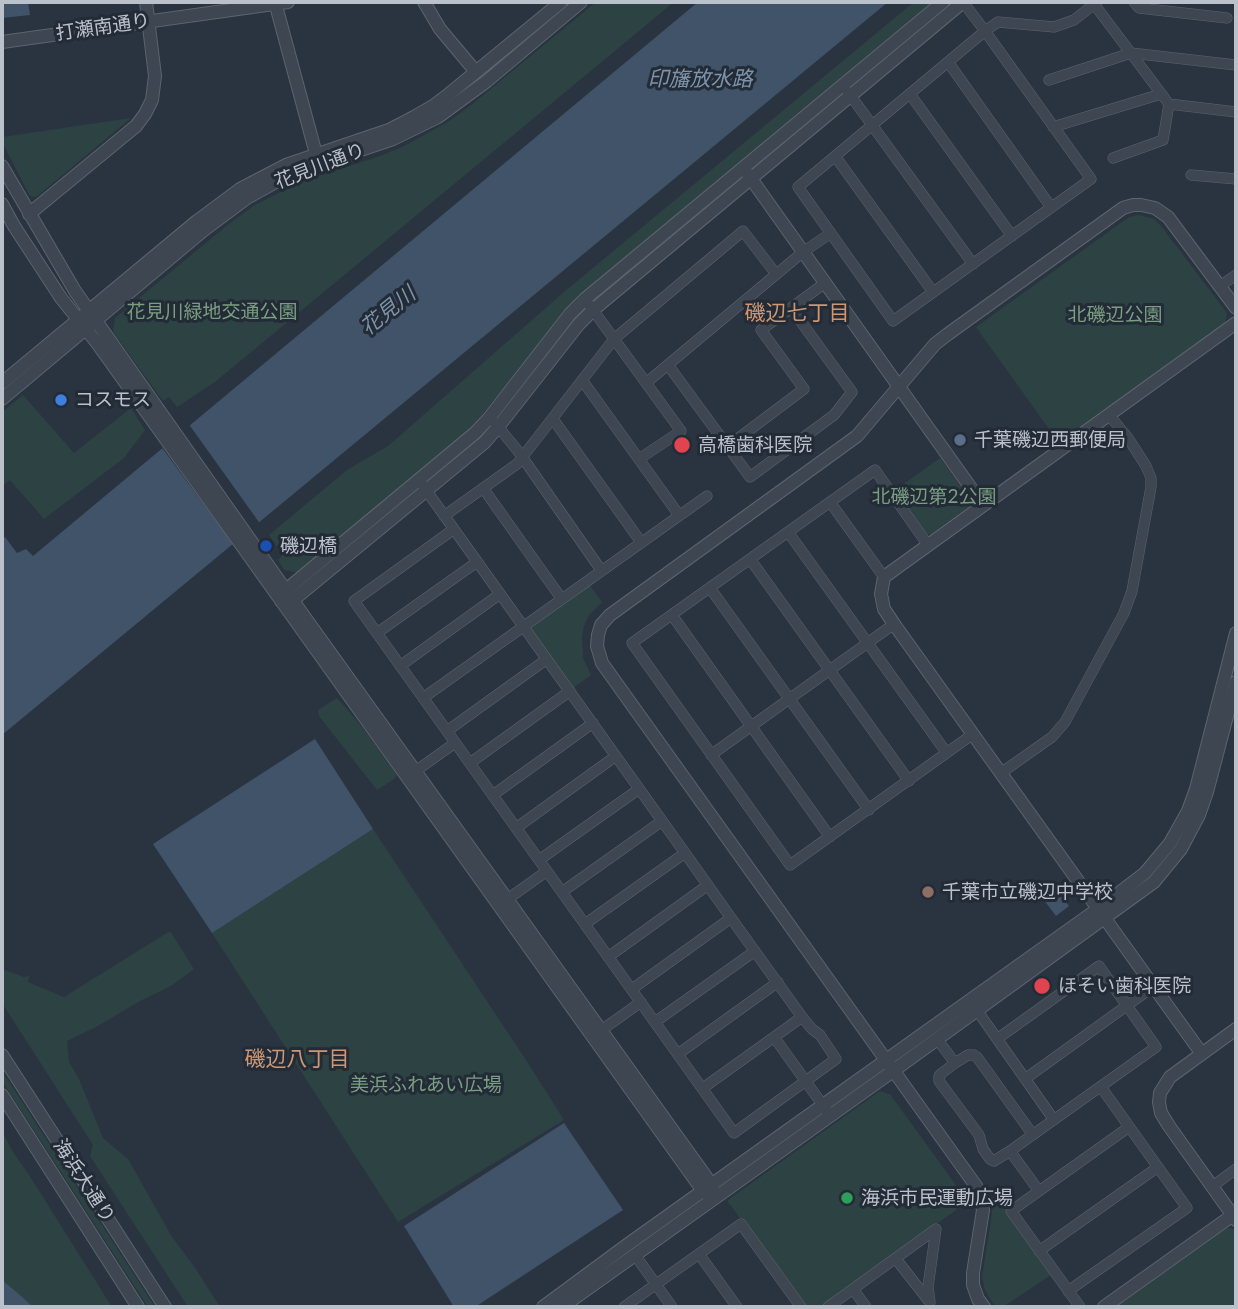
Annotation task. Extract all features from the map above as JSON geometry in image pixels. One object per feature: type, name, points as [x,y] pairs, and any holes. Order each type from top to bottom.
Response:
[{"type":"street","points":[[29,214],[136,126],[145,114],[155,88],[146,2]]},
{"type":"street","points":[[280,2],[316,154]]},
{"type":"street","name":"打瀬南通り","points":[[2,42],[280,2]]},
{"type":"street","points":[[424,2],[440,29],[476,72]]},
{"type":"street","name":"花見川通り","points":[[2,398],[197,221],[240,189],[286,165],[389,130],[433,106],[561,2]]},
{"type":"street","name":"花見川通り","points":[[2,383],[247,198],[292,173],[393,139],[438,117],[487,81],[581,2]]},
{"type":"street","points":[[286,597],[423,485],[475,433],[494,422],[570,314],[589,305],[751,179],[943,2]]},
{"type":"street","points":[[589,305],[742,167],[963,2],[985,31],[1091,179],[893,321],[798,187],[985,31],[998,22],[1054,27],[1074,20],[1096,3],[1169,104],[1236,112]]},
{"type":"street","points":[[1134,2],[1139,8],[1227,18]]},
{"type":"street","points":[[1049,80],[1131,53],[1236,65]]},
{"type":"street","points":[[948,62],[1051,207]]},
{"type":"street","points":[[847,91],[972,264]]},
{"type":"street","points":[[910,94],[1012,236]]},
{"type":"street","points":[[1053,127],[1161,94]]},
{"type":"street","points":[[1113,158],[1163,140],[1169,104]]},
{"type":"street","points":[[835,156],[933,292]]},
{"type":"street","points":[[2,166],[75,291],[87,319],[710,1191]]},
{"type":"street","points":[[742,167],[983,505]]},
{"type":"street","points":[[1191,175],[1236,179]]},
{"type":"street","points":[[2,204],[61,298],[87,319]]},
{"type":"street","points":[[984,1307],[972,1285],[983,1210],[976,1186],[602,663],[597,646],[598,635],[601,625],[610,615],[848,444],[864,429],[935,344],[1123,208],[1133,205],[1155,208],[1168,217],[1236,308]]},
{"type":"street","points":[[2,235],[14,226]]},
{"type":"street","points":[[444,516],[517,464],[614,339],[743,231],[776,274]]},
{"type":"street","points":[[646,383],[803,252],[831,233]]},
{"type":"street","points":[[1220,286],[1236,275]]},
{"type":"street","points":[[728,446],[804,389],[761,330],[825,283]]},
{"type":"street","points":[[589,305],[681,430],[639,459]]},
{"type":"street","points":[[668,365],[750,477],[834,415],[852,392],[791,308]]},
{"type":"street","points":[[1202,1054],[894,624],[884,609],[880,594],[884,577],[1236,323]]},
{"type":"street","points":[[582,380],[680,515]]},
{"type":"street","points":[[1001,773],[1052,737],[1065,722],[1124,613],[1132,590],[1152,487],[1151,478],[1128,438],[1108,415]]},
{"type":"street","points":[[553,419],[641,542]]},
{"type":"street","points":[[494,422],[601,570]]},
{"type":"street","points":[[928,545],[875,470],[632,643],[790,865],[973,734]]},
{"type":"street","points":[[423,485],[802,1017],[820,1035],[836,1059],[734,1132],[354,601],[454,529]]},
{"type":"street","points":[[483,488],[561,598]]},
{"type":"street","points":[[423,698],[708,496]]},
{"type":"street","points":[[830,502],[884,577]]},
{"type":"street","points":[[789,532],[946,752]]},
{"type":"street","points":[[750,559],[909,781]]},
{"type":"street","points":[[377,633],[477,562]]},
{"type":"street","points":[[710,587],[869,810]]},
{"type":"street","points":[[400,666],[500,594]]},
{"type":"street","points":[[671,615],[830,837]]},
{"type":"street","points":[[711,755],[894,624]]},
{"type":"street","points":[[1102,914],[1162,855],[1178,830],[1196,789],[1236,633]]},
{"type":"street","points":[[447,730],[547,659]]},
{"type":"street","points":[[557,1306],[710,1191],[1102,914],[1154,882],[1171,862],[1199,815],[1236,682]]},
{"type":"street","points":[[470,763],[570,691]]},
{"type":"street","points":[[493,795],[593,723]]},
{"type":"street","points":[[411,774],[456,743]]},
{"type":"street","points":[[516,828],[616,756]]},
{"type":"street","points":[[539,860],[639,789]]},
{"type":"street","points":[[562,892],[662,821]]},
{"type":"street","points":[[585,924],[685,853]]},
{"type":"street","points":[[503,902],[547,871]]},
{"type":"street","points":[[608,957],[708,886]]},
{"type":"street","points":[[632,989],[731,918]]},
{"type":"street","points":[[655,1022],[755,951]]},
{"type":"street","points":[[997,1039],[1099,966],[1156,1047],[1101,1087],[998,1160],[990,1160],[979,1135],[941,1084],[939,1076],[968,1055],[974,1055],[1033,1135]]},
{"type":"street","points":[[678,1054],[778,982]]},
{"type":"street","points":[[1025,1079],[1154,986]]},
{"type":"street","points":[[597,1033],[641,1002]]},
{"type":"street","points":[[889,1066],[937,1039],[973,1005]]},
{"type":"street","points":[[973,1005],[1054,1120]]},
{"type":"street","points":[[703,1088],[802,1017]]},
{"type":"street","points":[[1104,1307],[1235,1217],[1168,1126],[1159,1102],[1160,1093],[1170,1077],[1236,1029]]},
{"type":"street","points":[[774,1037],[826,1110]]},
{"type":"street","points":[[937,1039],[955,1063]]},
{"type":"street","name":"海浜大通り","points":[[2,1055],[165,1307]]},
{"type":"street","points":[[1068,1291],[1187,1208],[1101,1087]]},
{"type":"street","name":"海浜大通り","points":[[2,1095],[138,1307]]},
{"type":"street","points":[[1080,1307],[1011,1211],[1129,1127]]},
{"type":"street","points":[[1010,1151],[1039,1191]]},
{"type":"street","points":[[1039,1251],[1158,1167]]},
{"type":"street","points":[[1213,1186],[1236,1169]]},
{"type":"street","points":[[557,1306],[635,1255],[710,1191]]},
{"type":"street","points":[[624,1307],[741,1224],[801,1307]]},
{"type":"street","points":[[828,1307],[936,1229],[928,1287],[931,1305]]},
{"type":"street","points":[[699,1254],[737,1307]]},
{"type":"street","points":[[635,1255],[672,1307]]},
{"type":"street","points":[[896,1259],[931,1305]]},
{"type":"street","points":[[853,1289],[866,1307]]},
{"type":"green space","name":"花見川緑地交通公園","points":[[596,2],[674,2],[215,382],[177,407],[169,397],[163,401],[113,332],[115,318],[255,205],[300,182],[383,155],[446,123]]},
{"type":"green space","points":[[914,2],[937,2],[573,304],[470,429],[299,573],[284,570],[278,560],[283,555],[269,535],[347,470],[388,446],[564,292]]},
{"type":"green space","points":[[131,118],[36,197],[30,196],[2,142],[2,137]]},
{"type":"green space","points":[[734,182],[737,185],[601,297],[600,294]]},
{"type":"green space","name":"北磯辺公園","points":[[1138,215],[1154,219],[1161,226],[1227,313],[1225,324],[1059,443],[976,327],[1129,217]]},
{"type":"green space","points":[[23,395],[74,453],[131,408],[145,430],[124,458],[44,519],[10,480],[2,486],[2,412]]},
{"type":"green space","name":"北磯辺第2公園","points":[[940,458],[971,501],[970,506],[931,534],[927,534],[895,490]]},
{"type":"green space","points":[[589,584],[602,602],[589,615],[582,637],[583,658],[591,675],[572,689],[530,630],[531,626]]},
{"type":"green space","points":[[337,698],[397,775],[377,790],[319,716],[318,710]]},
{"type":"green space","name":"美浜ふれあい広場","points":[[373,829],[564,1120],[398,1222],[212,933]]},
{"type":"green space","points":[[170,931],[194,969],[171,986],[67,1041],[69,1062],[79,1079],[103,1138],[128,1159],[172,1237],[220,1307],[188,1307],[90,1156],[93,1145],[2,1003],[2,969],[24,977],[29,976],[28,982],[64,997]]},
{"type":"green space","points":[[2,1071],[155,1307],[148,1307],[2,1081]]},
{"type":"green space","name":"海浜市民運動広場","points":[[880,1091],[890,1094],[966,1203],[821,1307],[805,1307],[728,1200]]},
{"type":"green space","points":[[2,1131],[11,1149],[112,1307],[2,1307]]},
{"type":"green space","points":[[998,1199],[1051,1275],[1003,1307],[996,1307],[992,1302],[982,1277],[992,1202]]},
{"type":"green space","points":[[1227,1228],[1236,1232],[1236,1307],[1116,1307]]},
{"type":"water","points":[[2,2],[28,2],[30,15],[2,18]]},
{"type":"water","name":"印旛放水路","points":[[698,2],[888,2],[2,735],[2,540],[5,537],[17,553],[26,549],[33,556]]},
{"type":"water","points":[[315,739],[373,829],[212,933],[153,844]]},
{"type":"water","points":[[1050,881],[1069,906],[1056,916],[1037,891]]},
{"type":"water","points":[[564,1123],[623,1210],[475,1307],[454,1307],[404,1226]]},
{"type":"water","points":[[2,1280],[21,1296],[33,1307],[2,1307]]},
{"type":"pier","name":"磯辺橋","points":[[188,423],[261,525],[235,547],[160,445]]},
{"type":"place","name":"コスモス","points":[[61,400]]},
{"type":"place","name":"千葉磯辺西郵便局","points":[[960,440]]},
{"type":"place","name":"高橋歯科医院","points":[[682,445]]},
{"type":"place","name":"磯辺橋","points":[[266,546]]},
{"type":"place","name":"千葉市立磯辺中学校","points":[[928,892]]},
{"type":"place","name":"ほそい歯科医院","points":[[1042,986]]},
{"type":"place","name":"海浜市民運動広場","points":[[847,1198]]},
{"type":"district","name":"磯辺七丁目","points":[[797,313]]},
{"type":"district","name":"磯辺八丁目","points":[[297,1059]]},
{"type":"water label","name":"花見川","points":[[388,311]]}]
